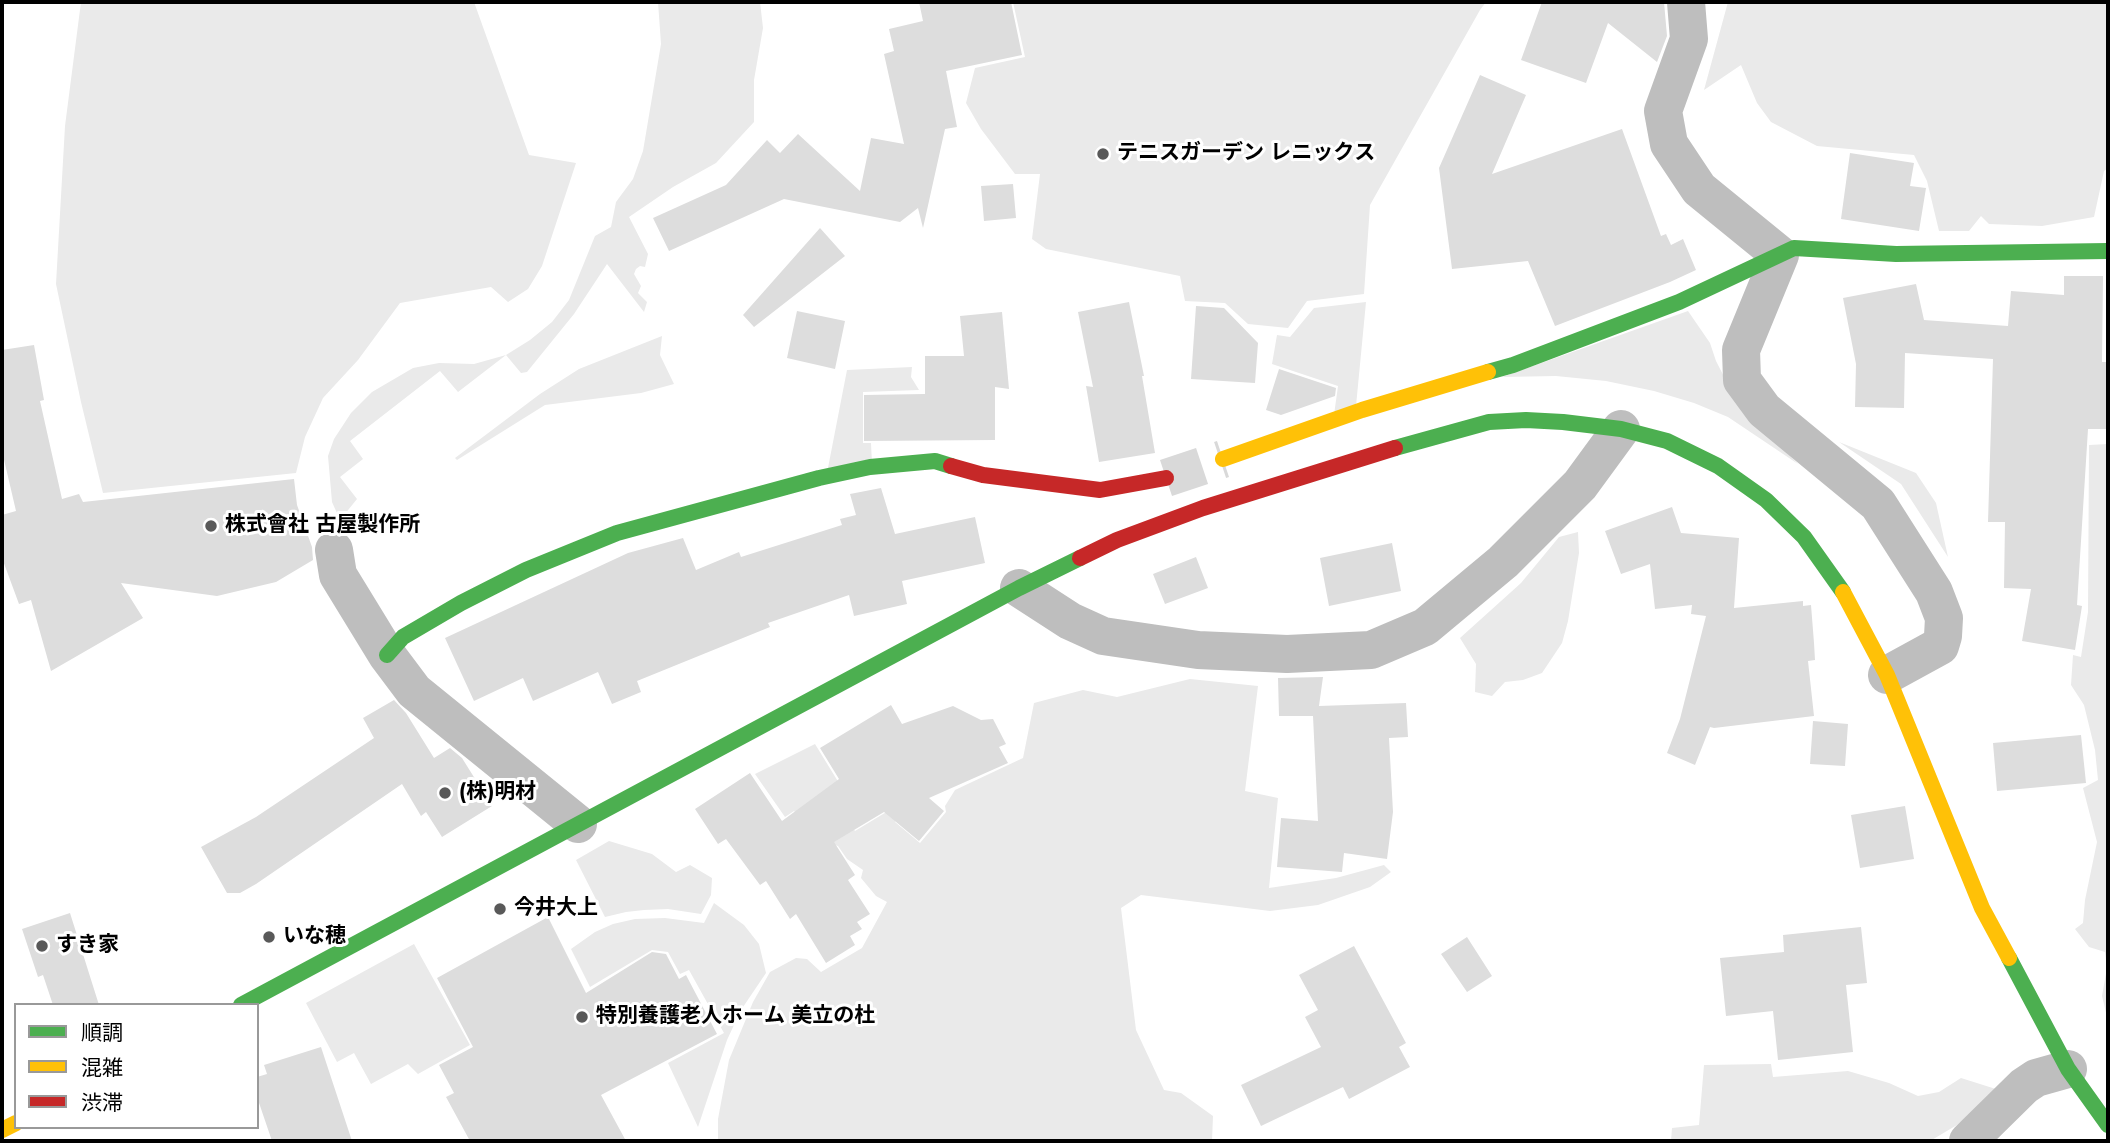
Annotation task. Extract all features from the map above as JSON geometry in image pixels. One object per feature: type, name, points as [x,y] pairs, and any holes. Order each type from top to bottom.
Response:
[{"type":"street","points":[[1686,2],[1689,39],[1663,111],[1669,144],[1699,189],[1780,255]]},
{"type":"street","points":[[1223,459],[1363,410],[1513,365],[1679,302],[1794,248],[1896,254],[2108,251]]},
{"type":"street","points":[[1780,255],[1741,350],[1742,380],[1764,410],[1878,505],[1934,592],[1944,618],[1944,636],[1940,646],[1887,675]]},
{"type":"street","points":[[245,1003],[1019,588],[1117,540],[1203,508],[1368,456],[1489,422],[1539,421],[1620,429],[1667,441],[1718,466],[1766,500],[1804,537],[1846,596],[1887,675],[1982,908],[2068,1069],[2108,1125]]},
{"type":"street","points":[[1019,588],[1070,621],[1103,636],[1210,650],[1287,654],[1371,650],[1425,627],[1503,562],[1580,485],[1620,429]]},
{"type":"street","points":[[387,655],[403,637],[461,603],[537,565],[617,533],[819,478],[870,467],[935,461],[983,475],[1100,490],[1166,478]]},
{"type":"street","points":[[334,550],[338,575],[387,655],[414,691],[578,824]]},
{"type":"street","points":[[1968,1141],[2036,1077],[2068,1069]]},
{"type":"shaded area","points":[[81,2],[474,2],[529,155],[576,163],[542,266],[528,289],[508,302],[491,287],[400,303],[358,360],[323,398],[305,437],[296,473],[103,493],[56,284],[65,126]]},
{"type":"shaded area","points":[[658,2],[760,2],[763,28],[754,80],[754,122],[716,163],[673,187],[629,217],[648,254],[645,267],[640,266],[634,274],[641,286],[638,293],[647,302],[644,312],[607,264],[574,314],[527,372],[521,373],[506,355],[552,322],[569,300],[595,236],[611,227],[616,202],[633,179],[643,151],[661,44]]},
{"type":"shaded area","points":[[1013,2],[1486,2],[1370,205],[1364,294],[1307,301],[1288,328],[1248,324],[1225,303],[1185,301],[1180,276],[1046,249],[1032,239],[1040,174],[1015,174],[981,129],[966,103],[975,68],[1025,57]]},
{"type":"shaded area","points":[[1728,2],[2108,2],[2108,168],[2104,171],[2094,217],[2042,226],[1989,224],[1981,216],[1969,231],[1939,231],[1927,181],[1914,155],[1817,146],[1771,122],[1757,103],[1741,65],[1704,90]]},
{"type":"shaded area","points":[[1366,302],[1356,406],[1334,415],[1338,386],[1272,364],[1277,335],[1290,337],[1314,308]]},
{"type":"shaded area","points":[[1688,311],[1710,343],[1736,400],[1798,464],[1728,417],[1654,391],[1606,381],[1556,376],[1502,377]]},
{"type":"shaded area","points":[[662,336],[660,355],[674,384],[641,393],[545,405],[457,460],[455,458],[540,394],[579,369]]},
{"type":"shaded area","points":[[506,355],[458,392],[440,371],[350,441],[363,459],[340,477],[357,499],[340,520],[332,502],[328,456],[334,439],[351,413],[372,392],[413,368],[439,363],[474,364]]},
{"type":"shaded area","points":[[912,367],[911,377],[919,390],[863,392],[863,443],[871,443],[872,464],[827,473],[847,370]]},
{"type":"shaded area","points":[[1839,442],[1916,473],[1936,503],[1948,557],[1901,484]]},
{"type":"shaded area","points":[[2108,444],[2108,1021],[2102,996],[2107,968],[2105,952],[2089,947],[2075,929],[2083,923],[2097,842],[2083,788],[2098,780],[2095,750],[2084,705],[2071,685],[2073,655],[2081,657],[2088,612],[2089,445]]},
{"type":"shaded area","points":[[1578,532],[1579,553],[1562,643],[1542,673],[1523,680],[1505,682],[1492,696],[1475,692],[1476,664],[1460,638],[1521,583],[1559,537]]},
{"type":"shaded area","points":[[1190,679],[1258,686],[1245,791],[1278,798],[1269,888],[1336,878],[1384,865],[1391,872],[1370,887],[1318,905],[1270,911],[1141,895],[1121,908],[1136,1030],[1164,1090],[1181,1093],[1213,1116],[1212,1141],[718,1141],[718,1119],[729,1060],[753,1002],[770,972],[796,958],[807,959],[821,972],[862,948],[887,902],[876,896],[861,878],[863,870],[847,859],[838,846],[817,839],[794,811],[785,817],[755,774],[815,744],[842,788],[832,795],[855,831],[921,791],[895,822],[920,843],[946,812],[945,806],[955,790],[1023,758],[1034,703],[1083,690],[1117,697]]},
{"type":"shaded area","points":[[609,841],[652,854],[676,872],[690,865],[712,878],[711,895],[701,914],[668,909],[626,912],[605,917],[576,860]]},
{"type":"shaded area","points":[[714,903],[744,925],[759,944],[766,973],[741,1010],[727,1040],[698,1127],[668,1063],[724,1033],[689,970],[680,974],[668,952],[652,950],[590,987],[571,949],[595,932],[635,919],[665,918],[704,923]]},
{"type":"shaded area","points":[[414,944],[470,1045],[418,1074],[408,1064],[371,1084],[354,1053],[337,1062],[306,1003]]},
{"type":"shaded area","points":[[1771,1064],[1773,1077],[1848,1071],[1889,1083],[1918,1096],[1939,1092],[1961,1078],[1999,1090],[1957,1125],[1930,1141],[1671,1141],[1672,1128],[1699,1125],[1704,1065]]},
{"type":"building","points":[[919,2],[1011,2],[1022,55],[946,71],[957,127],[945,129],[923,228],[918,208],[900,222],[784,199],[669,251],[653,218],[726,185],[767,140],[780,153],[798,134],[860,191],[871,138],[904,144],[884,54],[894,51],[889,29],[923,21]]},
{"type":"building","points":[[1542,2],[1664,2],[1667,36],[1657,62],[1608,23],[1586,83],[1521,60]]},
{"type":"building","points":[[1480,75],[1526,95],[1492,174],[1622,129],[1661,236],[1666,234],[1671,245],[1683,239],[1696,270],[1555,326],[1528,261],[1452,269],[1439,168]]},
{"type":"building","points":[[1850,153],[1914,163],[1910,186],[1926,188],[1919,231],[1841,219]]},
{"type":"building","points":[[1013,184],[1016,218],[984,221],[981,186]]},
{"type":"building","points":[[820,228],[845,256],[754,327],[743,315]]},
{"type":"building","points":[[2064,276],[2103,276],[2102,362],[2108,362],[2108,429],[2088,429],[2077,605],[2082,606],[2075,650],[2022,641],[2031,589],[2004,588],[2005,522],[1988,522],[1993,359],[1905,353],[1904,408],[1855,407],[1856,364],[1843,298],[1916,284],[1924,320],[2008,326],[2011,291],[2064,295]]},
{"type":"building","points":[[1129,302],[1144,376],[1155,453],[1099,462],[1086,386],[1093,387],[1078,312]]},
{"type":"building","points":[[1196,306],[1224,308],[1258,343],[1255,383],[1191,379]]},
{"type":"building","points":[[797,311],[845,321],[835,369],[787,358]]},
{"type":"building","points":[[1002,312],[1009,389],[995,387],[995,440],[864,441],[864,395],[925,394],[925,356],[964,356],[960,316]]},
{"type":"building","points":[[34,345],[44,400],[40,401],[62,499],[79,494],[83,502],[294,479],[297,505],[312,547],[313,560],[276,582],[217,596],[121,583],[143,618],[51,671],[31,600],[19,604],[2,558],[2,515],[16,511],[2,451],[2,350]]},
{"type":"building","points":[[1279,369],[1336,388],[1335,396],[1281,415],[1266,410]]},
{"type":"building","points":[[881,488],[895,534],[975,517],[985,563],[902,581],[907,604],[854,616],[849,595],[768,623],[770,627],[637,681],[641,692],[612,704],[598,672],[533,701],[523,678],[474,701],[445,638],[628,553],[683,538],[696,570],[739,552],[741,557],[842,525],[840,519],[856,515],[850,494]]},
{"type":"building","points":[[1672,507],[1681,533],[1739,538],[1734,608],[1803,601],[1803,606],[1811,605],[1815,660],[1808,661],[1814,716],[1710,727],[1695,765],[1667,753],[1680,719],[1706,616],[1691,614],[1692,605],[1655,609],[1650,564],[1621,574],[1605,531]]},
{"type":"building","points":[[1392,543],[1401,591],[1329,606],[1320,558]]},
{"type":"building","points":[[1196,557],[1208,588],[1165,604],[1153,574]]},
{"type":"building","points":[[1323,677],[1319,706],[1406,703],[1408,737],[1389,738],[1393,812],[1387,859],[1344,853],[1342,872],[1277,867],[1281,818],[1318,821],[1313,716],[1279,716],[1278,678]]},
{"type":"building","points":[[394,700],[406,713],[434,758],[450,748],[462,758],[492,806],[442,837],[426,812],[421,816],[402,784],[256,884],[240,893],[227,893],[201,847],[256,817],[374,738],[363,718]]},
{"type":"building","points":[[891,705],[902,724],[953,706],[981,720],[993,719],[1006,744],[999,747],[1008,763],[929,798],[944,811],[919,841],[884,812],[834,842],[855,875],[848,880],[870,914],[857,922],[862,929],[850,936],[855,945],[826,963],[796,914],[790,919],[766,881],[760,885],[726,839],[718,844],[695,809],[750,773],[782,821],[839,779],[820,748]]},
{"type":"building","points":[[1813,721],[1848,724],[1845,766],[1810,764]]},
{"type":"building","points":[[2081,735],[2086,783],[1997,791],[1993,743]]},
{"type":"building","points":[[1905,806],[1914,859],[1860,868],[1851,815]]},
{"type":"building","points":[[70,913],[98,1003],[52,1003],[43,975],[38,977],[22,929]]},
{"type":"building","name":"特別養護老人ホーム 美立の杜","points":[[548,917],[586,993],[652,952],[666,954],[679,979],[686,975],[717,1034],[601,1095],[626,1141],[470,1141],[446,1097],[454,1093],[439,1065],[473,1047],[437,978]]},
{"type":"building","points":[[1861,927],[1867,983],[1846,985],[1853,1052],[1778,1060],[1773,1011],[1726,1016],[1720,958],[1784,952],[1783,935]]},
{"type":"building","points":[[1467,937],[1492,976],[1467,992],[1441,954]]},
{"type":"building","points":[[1354,946],[1406,1043],[1399,1047],[1410,1067],[1349,1099],[1343,1087],[1261,1126],[1241,1085],[1321,1047],[1305,1017],[1318,1010],[1299,975]]},
{"type":"building","points":[[321,1047],[352,1141],[272,1141],[259,1103],[259,1076],[267,1074],[264,1065]]},
{"type":"tunnel","points":[[1166,478],[1223,459]]},
{"type":"traffic: fast","points":[[1488,372],[1679,302],[1794,248],[1896,254],[2108,251]]},
{"type":"traffic: fast","points":[[1395,448],[1489,422],[1526,420],[1621,429],[1667,441],[1718,466],[1766,500],[1804,537],[1843,592]]},
{"type":"traffic: fast","points":[[387,655],[403,637],[461,603],[526,570],[617,533],[819,478],[870,467],[935,461],[951,466]]},
{"type":"traffic: fast","points":[[245,1003],[1019,588],[1080,558]]},
{"type":"traffic: fast","points":[[2009,958],[2068,1069],[2108,1125]]},
{"type":"traffic: slow","points":[[1223,459],[1362,410],[1488,372]]},
{"type":"traffic: slow","points":[[1843,592],[1887,675],[1982,908],[2009,958]]},
{"type":"traffic: slow","points":[[2,1130],[14,1124]]},
{"type":"traffic: jam","points":[[1080,558],[1117,540],[1203,508],[1395,448]]},
{"type":"traffic: jam","points":[[951,466],[983,475],[1100,490],[1166,478]]},
{"type":"place","name":"テニスガーデン レニックス","points":[[1103,154]]},
{"type":"place","name":"株式會社 古屋製作所","points":[[211,526]]},
{"type":"place","name":"(株)明材","points":[[445,793]]},
{"type":"place","name":"今井大上","points":[[500,909]]},
{"type":"place","name":"いな穂","points":[[269,937]]},
{"type":"place","name":"すき家","points":[[42,946]]},
{"type":"place","name":"特別養護老人ホーム 美立の杜","points":[[582,1017]]}]
